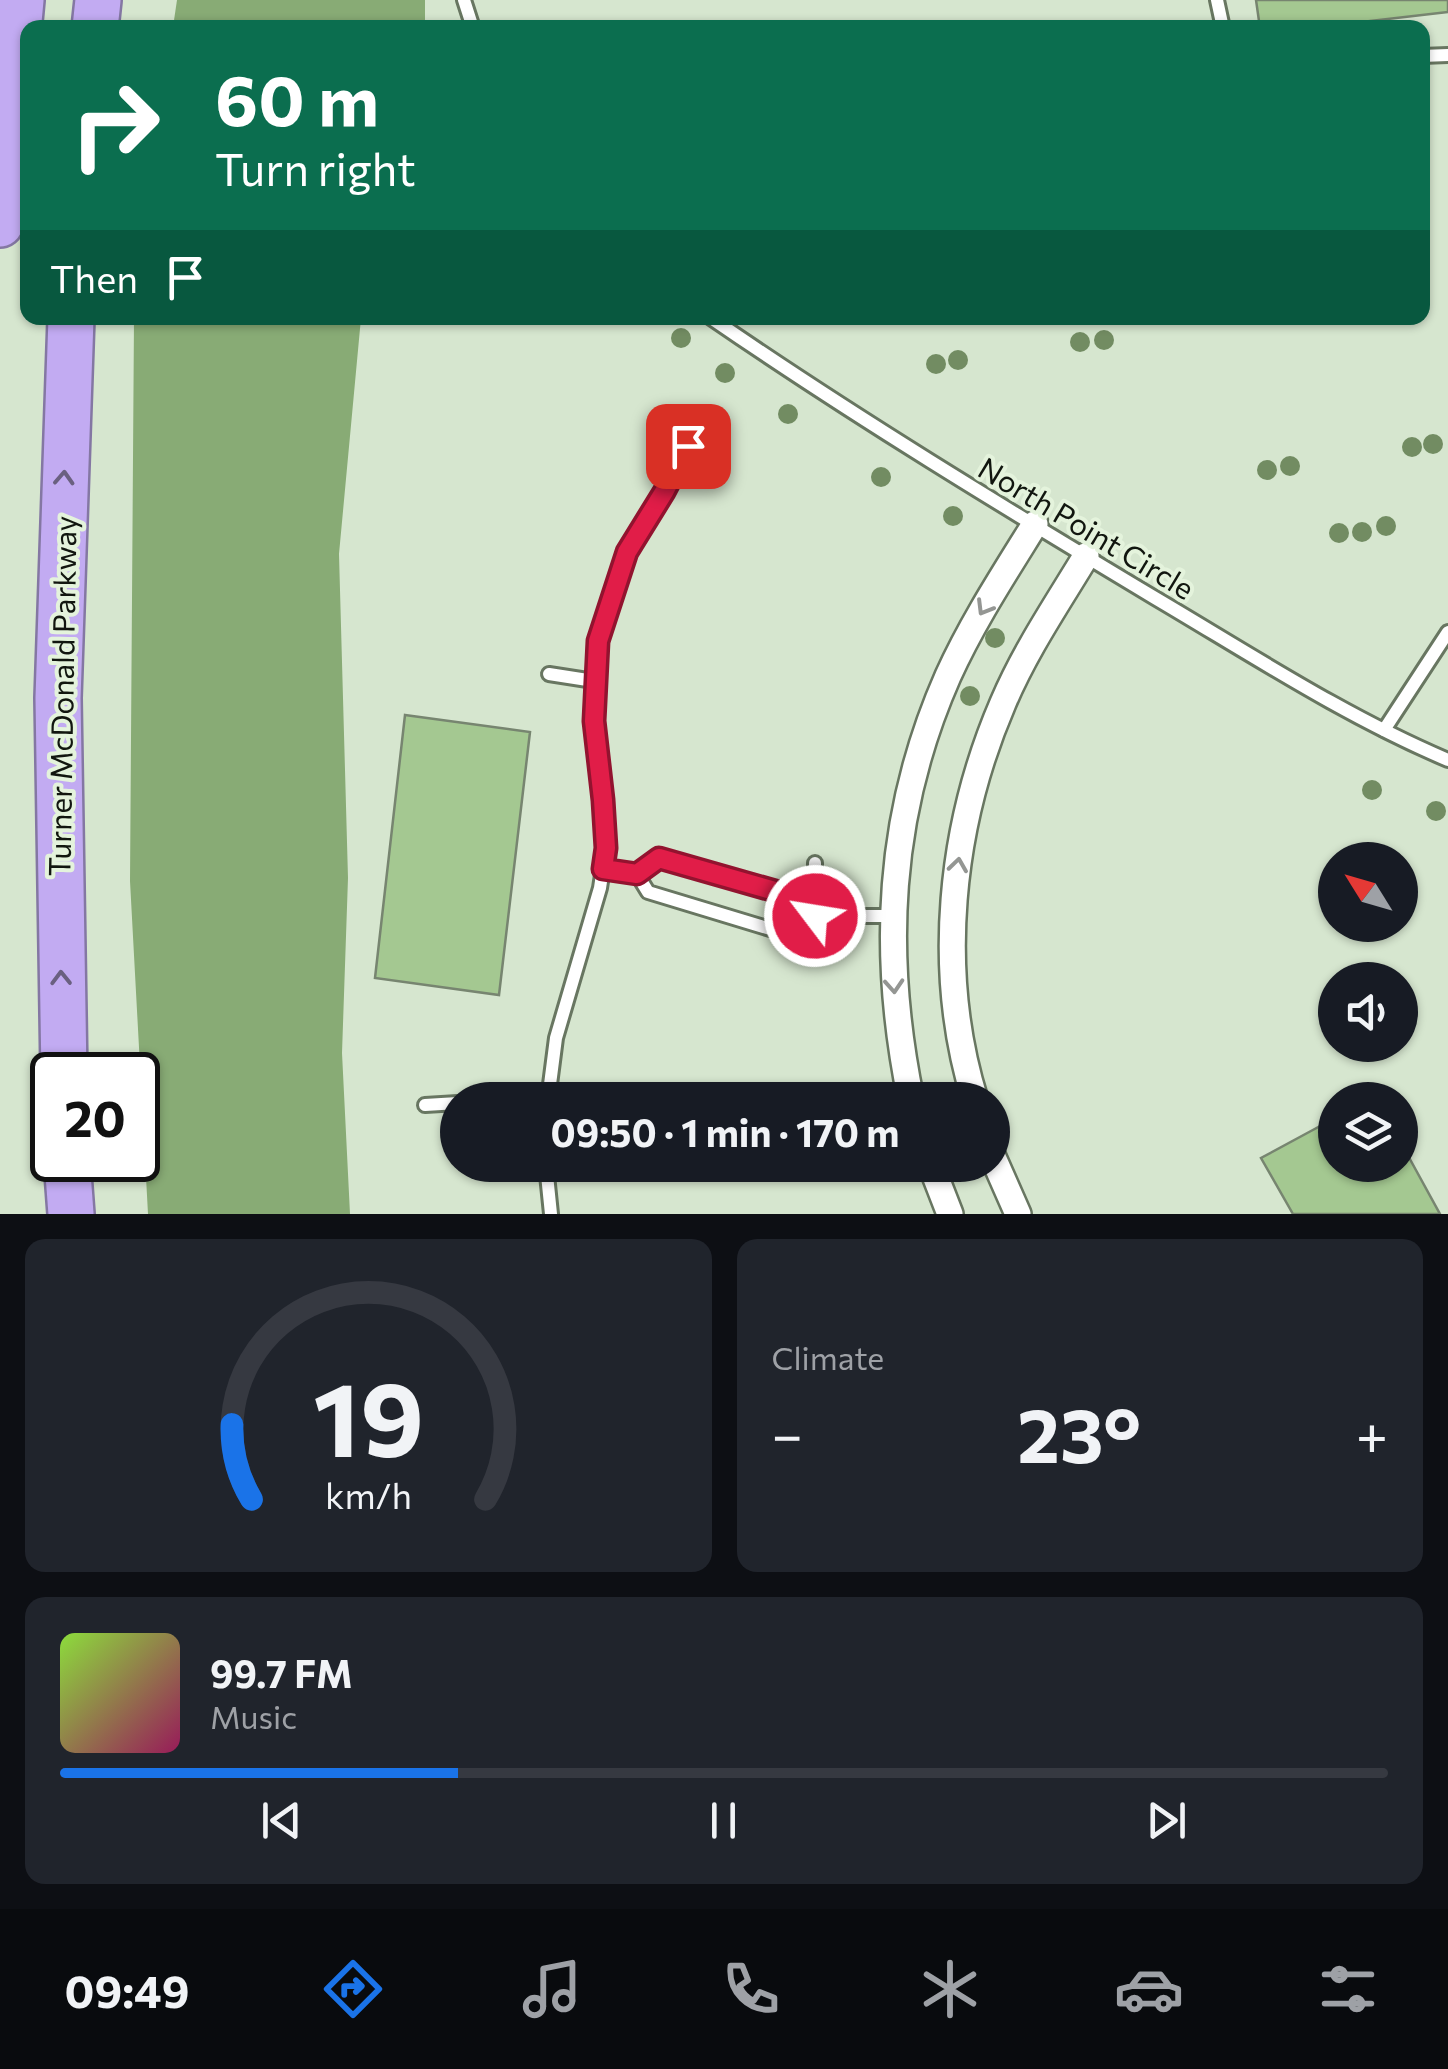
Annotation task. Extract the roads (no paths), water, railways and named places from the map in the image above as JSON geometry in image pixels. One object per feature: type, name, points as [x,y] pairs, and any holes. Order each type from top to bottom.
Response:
[{"type":"highway","points":[[0,224],[20,0]]},
{"type":"highway","name":"Turner McDonald Parkway","points":[[64,1052],[58,698],[71,325]]},
{"type":"highway","points":[[69,1182],[71,1214]]},
{"type":"street","points":[[909,1082],[897,1014],[892,916],[909,794],[948,676],[1035,524]]},
{"type":"street","points":[[970,1082],[960,1035],[952,923],[968,808],[983,754],[1004,701],[1031,647],[1086,556]]},
{"type":"street","points":[[938,1182],[950,1214]]},
{"type":"street","points":[[1004,1182],[1018,1214]]},
{"type":"lane","name":"North Point Circle","points":[[722,325],[919,455],[1086,556],[1384,730],[1448,760]]},
{"type":"lane","points":[[550,1082],[556,1038],[600,888],[606,848],[594,721],[598,641],[627,552],[700,429]]},
{"type":"lane","points":[[1384,730],[1448,632]]},
{"type":"lane","points":[[549,674],[594,681]]},
{"type":"lane","points":[[603,869],[637,874],[659,858],[796,897],[815,916]]},
{"type":"lane","points":[[815,863],[815,916]]},
{"type":"lane","points":[[637,874],[648,892],[790,935],[815,916],[892,916]]},
{"type":"lane","points":[[425,1105],[440,1104]]},
{"type":"lane","points":[[548,1182],[551,1214]]}]
